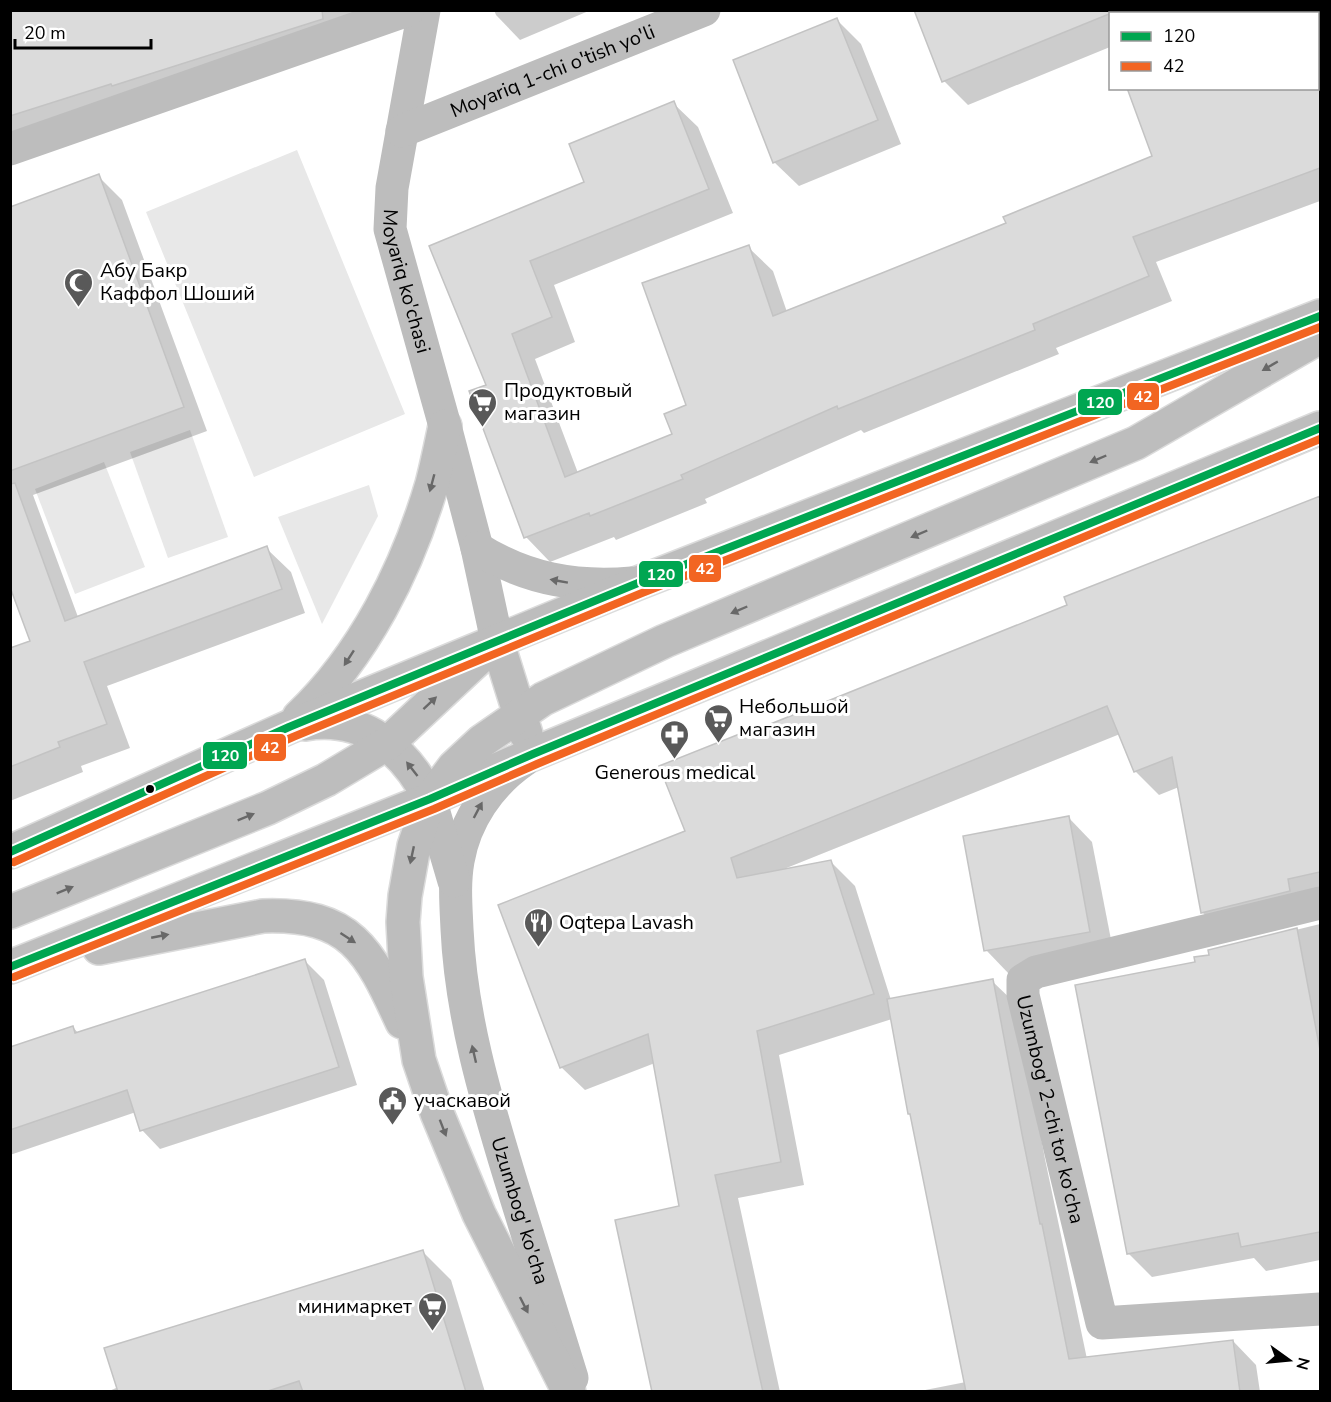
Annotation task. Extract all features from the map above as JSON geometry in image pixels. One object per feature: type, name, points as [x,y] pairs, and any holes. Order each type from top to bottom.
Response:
[{"type":"main road","points":[[10,149],[408,10]]},
{"type":"main road","name":"Moyariq ko'chasi","points":[[424,10],[392,188],[390,229],[477,548],[497,641],[533,754]]},
{"type":"main road","name":"Moyariq 1-chi o'tish yo'li","points":[[402,131],[704,10]]},
{"type":"main road","points":[[10,852],[290,727],[638,583],[1320,316]]},
{"type":"main road","points":[[419,1060],[406,977],[403,922],[412,854],[430,799],[454,767],[482,741],[543,699],[665,641],[1136,443],[1320,337]]},
{"type":"main road","points":[[290,727],[320,697],[343,667],[366,633],[387,595],[419,524],[445,426]]},
{"type":"main road","points":[[15,965],[430,799],[1315,429]]},
{"type":"main road","points":[[477,548],[497,561],[540,578],[587,585],[638,583]]},
{"type":"main road","points":[[10,912],[268,808],[326,780],[388,743],[497,641]]},
{"type":"main road","name":"Uzumbog' ko'cha","points":[[290,727],[313,723],[332,724],[371,734],[388,743],[411,767],[430,799],[455,886]]},
{"type":"main road","name":"Uzumbog' ko'cha","points":[[533,754],[512,768],[478,807],[458,858],[455,886],[460,967],[473,1050],[576,1392]]},
{"type":"main road","name":"Uzumbog' 2-chi tor ko'cha","points":[[1320,903],[1036,972],[1023,980],[1023,995],[1102,1323],[1320,1309]]},
{"type":"main road","points":[[15,965],[262,916],[281,915],[317,921],[354,940],[381,975],[419,1060],[437,1113],[479,1214],[569,1392]]},
{"type":"shaded area","points":[[297,150],[405,414],[254,477],[146,212]]},
{"type":"shaded area","points":[[190,430],[228,537],[168,558],[130,452]]},
{"type":"shaded area","points":[[104,462],[145,567],[75,594],[35,489]]},
{"type":"shaded area","points":[[369,485],[378,516],[322,624],[278,517]]},
{"type":"building","points":[[10,10],[322,10],[323,19],[10,116]]},
{"type":"building","points":[[914,10],[1114,10],[1114,12],[1109,12],[1109,14],[942,82]]},
{"type":"building","points":[[837,18],[878,120],[773,163],[733,60]]},
{"type":"building","points":[[1320,88],[1320,168],[1133,237],[1149,276],[1033,324],[1035,330],[838,409],[837,406],[681,475],[683,479],[590,516],[589,513],[524,538],[469,391],[486,385],[429,246],[584,182],[569,144],[674,101],[709,189],[530,261],[552,317],[512,334],[565,477],[672,434],[664,414],[686,405],[642,283],[749,245],[773,316],[1006,223],[1003,217],[1152,156],[1128,90],[1319,90]]},
{"type":"building","name":"Абу Бакр Каффол Шоший","points":[[99,174],[184,407],[10,471],[10,207]]},
{"type":"building","points":[[15,483],[65,621],[267,546],[282,589],[84,662],[107,724],[58,742],[60,747],[10,767],[10,648],[30,641],[10,587],[10,484]]},
{"type":"building","points":[[1320,496],[1320,872],[1288,879],[1290,891],[1201,913],[1172,757],[1134,772],[1107,706],[731,858],[737,878],[831,860],[874,994],[757,1031],[781,1162],[715,1175],[763,1392],[652,1392],[615,1220],[679,1206],[648,1034],[560,1068],[498,905],[685,831],[659,766],[747,731],[748,733],[1067,605],[1064,597]]},
{"type":"building","points":[[1069,816],[1090,932],[984,951],[963,836]]},
{"type":"building","points":[[1297,928],[1320,1050],[1320,1232],[1241,1247],[1238,1233],[1127,1254],[1075,985],[1195,962],[1194,957],[1209,955],[1208,950]]},
{"type":"building","points":[[305,959],[339,1067],[140,1131],[127,1090],[10,1130],[10,1047],[73,1026],[75,1033]]},
{"type":"building","points":[[993,979],[1040,1224],[1042,1224],[1069,1359],[1233,1340],[1240,1392],[966,1392],[910,1114],[908,1114],[887,999]]},
{"type":"building","points":[[423,1250],[466,1392],[303,1392],[299,1381],[265,1392],[118,1392],[104,1348]]},
{"type":"transit line","name":"120","points":[[10,852],[289,727],[638,583],[1320,316]]},
{"type":"transit line","name":"42","points":[[14,862],[293,737],[642,593],[1320,327]]},
{"type":"transit line","name":"120","points":[[10,967],[430,799],[533,754],[1320,428]]},
{"type":"transit line","name":"42","points":[[14,977],[434,809],[537,764],[1320,439]]},
{"type":"place","name":"Абу Бакр Каффол Шоший","points":[[79,308]]},
{"type":"place","name":"Продуктовый магазин","points":[[483,428]]},
{"type":"place","name":"Небольшой магазин","points":[[718,744]]},
{"type":"place","name":"Generous medical","points":[[675,760]]},
{"type":"place","name":"Oqtepa Lavash","points":[[538,948]]},
{"type":"place","name":"учаскавой","points":[[393,1126]]},
{"type":"place","name":"минимаркет","points":[[433,1332]]}]
